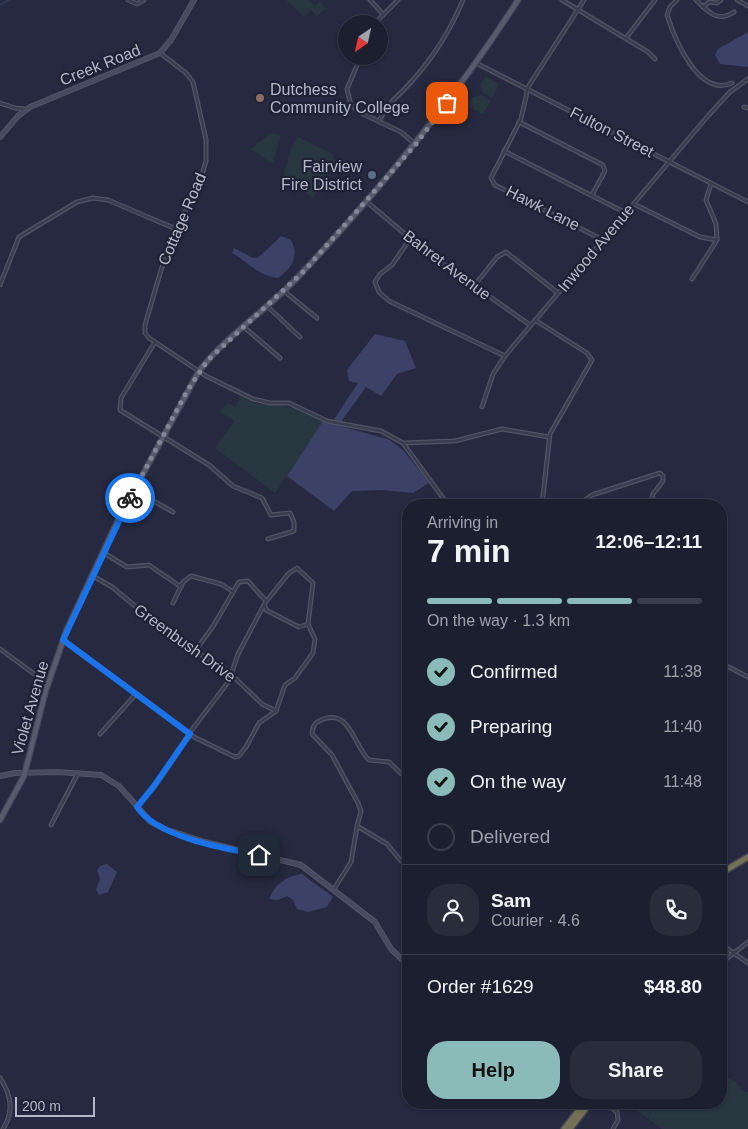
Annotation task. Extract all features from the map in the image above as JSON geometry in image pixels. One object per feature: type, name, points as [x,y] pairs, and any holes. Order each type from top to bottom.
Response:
[{"type":"highway","points":[[727,869],[748,857]]},
{"type":"highway","points":[[564,1129],[580,1109]]},
{"type":"highway","points":[[570,1129],[586,1109]]},
{"type":"main road","name":"Violet Avenue","points":[[0,820],[20,786],[25,772],[48,684],[63,640],[134,490],[199,371],[213,355],[284,291],[416,144],[476,63],[518,0]]},
{"type":"street","points":[[128,0],[138,4],[144,0]]},
{"type":"street","name":"Creek Road","points":[[0,137],[12,122],[27,109],[160,53],[174,36],[194,0]]},
{"type":"street","points":[[370,0],[383,14],[398,0]]},
{"type":"street","points":[[379,121],[389,102],[414,78],[448,30],[463,0]]},
{"type":"street","points":[[562,0],[626,38],[655,59]]},
{"type":"street","name":"Hawk Lane","points":[[584,0],[527,89],[519,122],[493,172],[493,183],[603,240]]},
{"type":"street","points":[[626,38],[655,0]]},
{"type":"street","points":[[677,0],[670,8],[667,16],[675,38],[699,76],[715,85],[724,86],[732,83]]},
{"type":"street","points":[[696,0],[718,17],[725,17],[734,12]]},
{"type":"street","points":[[703,7],[708,3],[717,3],[721,0]]},
{"type":"street","points":[[737,0],[748,6]]},
{"type":"street","name":"Cottage Road","points":[[155,342],[145,333],[145,322],[176,229],[202,178],[206,157],[206,140],[192,79],[160,53]]},
{"type":"street","name":"Fulton Street","points":[[476,63],[748,202]]},
{"type":"street","points":[[357,65],[347,89],[348,100],[355,109],[401,132],[416,144]]},
{"type":"street","name":"Inwood Avenue","points":[[482,407],[493,374],[505,356],[726,97],[748,79]]},
{"type":"street","points":[[724,86],[729,94]]},
{"type":"street","points":[[0,103],[15,108],[27,109]]},
{"type":"street","points":[[519,122],[602,166],[605,171],[604,175],[592,195]]},
{"type":"street","points":[[504,151],[626,213]]},
{"type":"street","points":[[692,279],[717,240],[716,224],[706,200],[711,184]]},
{"type":"street","points":[[0,285],[19,237],[84,200],[108,200],[176,229]]},
{"type":"street","name":"Bahret Avenue","points":[[366,201],[410,239],[530,326]]},
{"type":"street","points":[[633,204],[700,237],[717,240]]},
{"type":"street","points":[[410,239],[392,265],[375,281],[379,292],[408,311],[505,356]]},
{"type":"street","points":[[474,286],[497,256],[506,252],[558,293]]},
{"type":"street","points":[[284,291],[317,318]]},
{"type":"street","points":[[267,306],[300,337]]},
{"type":"street","points":[[535,320],[587,353],[591,358],[588,371],[549,437],[543,499]]},
{"type":"street","points":[[244,327],[280,358]]},
{"type":"street","points":[[268,539],[294,531],[291,514],[288,512],[271,515],[262,498],[233,486],[209,465],[123,412],[119,405],[155,342],[199,371],[259,402],[289,403],[328,420],[381,431],[403,443],[444,499]]},
{"type":"street","points":[[403,443],[455,441],[502,429],[549,437]]},
{"type":"street","points":[[586,499],[592,495],[660,473],[663,476],[663,481],[651,499]]},
{"type":"street","points":[[134,490],[173,512]]},
{"type":"street","points":[[104,552],[127,567],[149,565],[181,587]]},
{"type":"street","points":[[63,640],[190,734],[231,756],[239,756],[260,723],[276,711],[285,685],[295,678],[313,653],[316,639],[308,624],[314,586],[299,569],[292,571],[265,603],[238,654],[229,681],[190,734],[158,780],[137,807]]},
{"type":"street","name":"Greenbush Drive","points":[[93,576],[112,587],[195,651],[230,675],[262,704],[276,711]]},
{"type":"street","points":[[173,603],[186,578],[194,576],[221,584],[232,591]]},
{"type":"street","points":[[195,651],[212,628],[239,582],[248,581],[265,598],[266,610],[300,627],[308,624]]},
{"type":"street","points":[[0,649],[48,684]]},
{"type":"street","points":[[727,666],[748,677]]},
{"type":"street","points":[[100,734],[136,694]]},
{"type":"street","points":[[334,889],[351,862],[361,812],[346,778],[332,755],[312,734],[315,723],[326,719],[340,720],[353,732],[365,757],[372,761],[389,762],[402,774]]},
{"type":"street","points":[[0,775],[25,772],[78,773],[105,777],[119,786],[151,822],[179,834],[301,865],[375,922],[391,949],[402,959]]},
{"type":"street","points":[[51,825],[78,773]]},
{"type":"street","points":[[357,826],[387,844],[402,862]]},
{"type":"street","points":[[727,958],[748,942]]},
{"type":"street","points":[[727,948],[748,963]]},
{"type":"street","points":[[0,1078],[11,1107],[10,1118],[3,1129]]},
{"type":"street","points":[[613,1129],[618,1121],[618,1112],[614,1109]]},
{"type":"shaded area","points":[[286,0],[309,0],[315,6],[320,2],[326,8],[317,16],[311,10],[304,17]]},
{"type":"shaded area","points":[[486,76],[499,84],[492,98],[483,93],[480,85]]},
{"type":"shaded area","points":[[482,95],[491,101],[483,114],[467,106],[473,97]]},
{"type":"shaded area","points":[[270,133],[281,135],[273,162],[269,162],[251,149]]},
{"type":"shaded area","points":[[298,137],[333,154],[336,164],[313,198],[284,175],[290,150]]},
{"type":"shaded area","points":[[240,396],[259,404],[296,408],[323,421],[275,493],[215,448],[234,421],[220,412],[227,403],[236,407]]},
{"type":"shaded area","points":[[727,1078],[735,1081],[743,1091],[748,1092],[748,1129],[662,1129],[635,1109],[727,1109]]},
{"type":"water","points":[[748,32],[748,67],[720,64],[715,55],[718,49]]},
{"type":"water","points":[[281,236],[291,240],[295,251],[293,262],[287,271],[278,278],[259,272],[232,253],[234,248],[253,258],[258,258]]},
{"type":"water","points":[[375,334],[405,341],[416,368],[397,374],[381,396],[366,387],[340,423],[333,421],[358,383],[349,381],[347,370]]},
{"type":"water","points":[[323,421],[390,440],[404,451],[429,483],[413,493],[382,490],[352,491],[334,511],[287,476]]},
{"type":"water","points":[[107,864],[117,872],[108,892],[99,895],[96,890],[100,879],[97,870],[100,866]]},
{"type":"water","points":[[302,874],[333,897],[327,907],[308,912],[297,909],[293,900],[287,896],[278,900],[269,899],[278,885],[291,877]]},
{"type":"waterway","points":[[0,5],[9,0]]},
{"type":"way so far","points":[[130,498],[199,371],[213,355],[304,271],[416,144],[447,103]]},
{"type":"place","name":"Dutchess Community College","points":[[260,98]]},
{"type":"place","name":"Fairview Fire District","points":[[372,175]]},
{"type":"route","points":[[130,498],[63,640],[190,734],[167,769],[137,807],[143,815],[151,822],[179,834],[259,855]]}]
